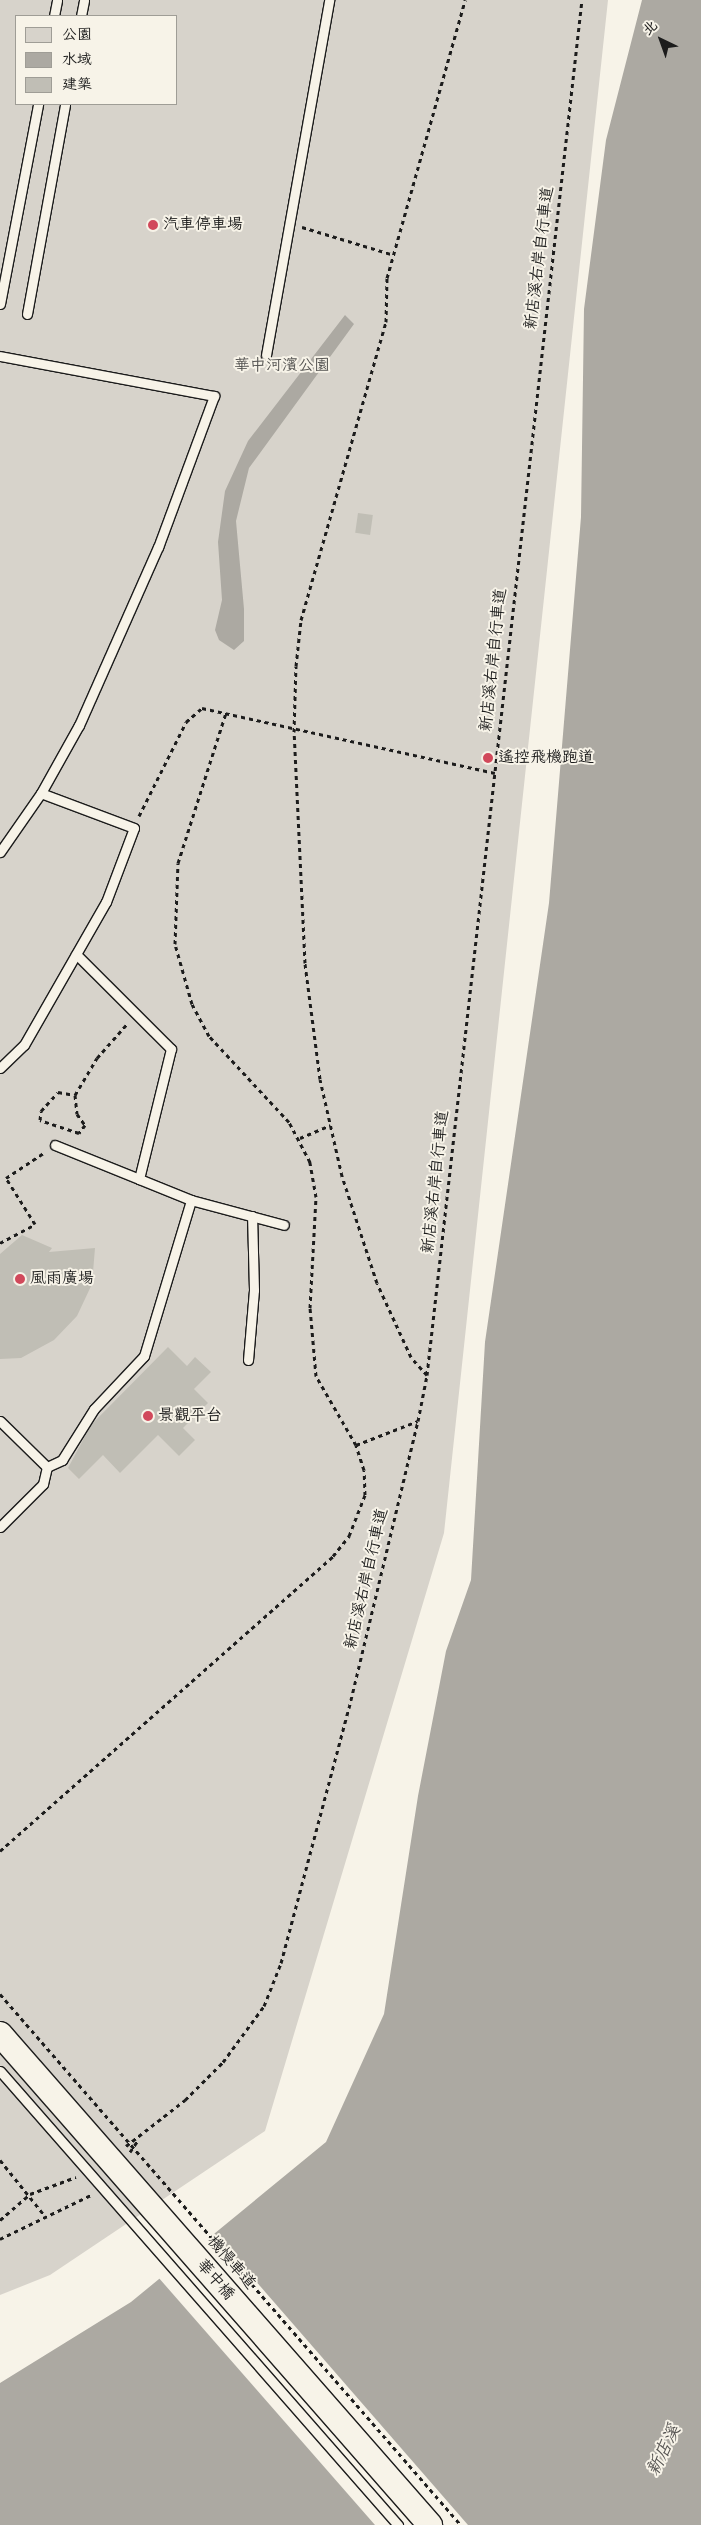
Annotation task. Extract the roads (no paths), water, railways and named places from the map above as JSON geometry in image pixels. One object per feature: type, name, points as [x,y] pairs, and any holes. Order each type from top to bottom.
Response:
[{"type":"main road","name":"華中橋","points":[[0,2034],[430,2525]]},
{"type":"main road","name":"華中橋","points":[[0,2057],[410,2525]]},
{"type":"lane","points":[[54,15],[57,0]]},
{"type":"lane","points":[[81,15],[84,0]]},
{"type":"lane","points":[[266,355],[329,0]]},
{"type":"lane","points":[[0,304],[38,105]]},
{"type":"lane","points":[[27,314],[65,105]]},
{"type":"lane","points":[[0,356],[214,396],[158,547],[79,726],[41,793],[0,852]]},
{"type":"lane","points":[[0,1068],[24,1045],[106,902],[134,828],[41,793]]},
{"type":"lane","points":[[76,954],[171,1049],[171,1056],[139,1179]]},
{"type":"lane","points":[[55,1145],[191,1200],[284,1225]]},
{"type":"lane","points":[[0,1527],[42,1484],[47,1467],[62,1460],[94,1409],[144,1356],[191,1200]]},
{"type":"lane","points":[[248,1360],[254,1290],[252,1216]]},
{"type":"lane","points":[[0,1421],[47,1467]]},
{"type":"lane","name":"機慢車道","points":[[0,2021],[440,2525]]},
{"type":"lane","points":[[0,2071],[398,2525]]},
{"type":"water","name":"新店溪","points":[[642,0],[701,0],[701,2525],[0,2525],[0,2383],[131,2302],[326,2142],[384,2014],[418,1796],[446,1651],[471,1580],[485,1342],[549,903],[581,517],[584,309],[606,140]]},
{"type":"water","points":[[345,315],[354,324],[249,468],[236,521],[244,609],[244,641],[234,650],[219,640],[215,630],[222,600],[218,542],[225,491],[248,441]]},
{"type":"place","name":"汽車停車場","points":[[153,225]]},
{"type":"place","name":"遙控飛機跑道","points":[[488,758]]},
{"type":"place","name":"風雨廣場","points":[[20,1279]]},
{"type":"place","name":"景觀平台","points":[[148,1416]]},
{"type":"park label","name":"華中河濱公園","points":[[282,366]]}]
